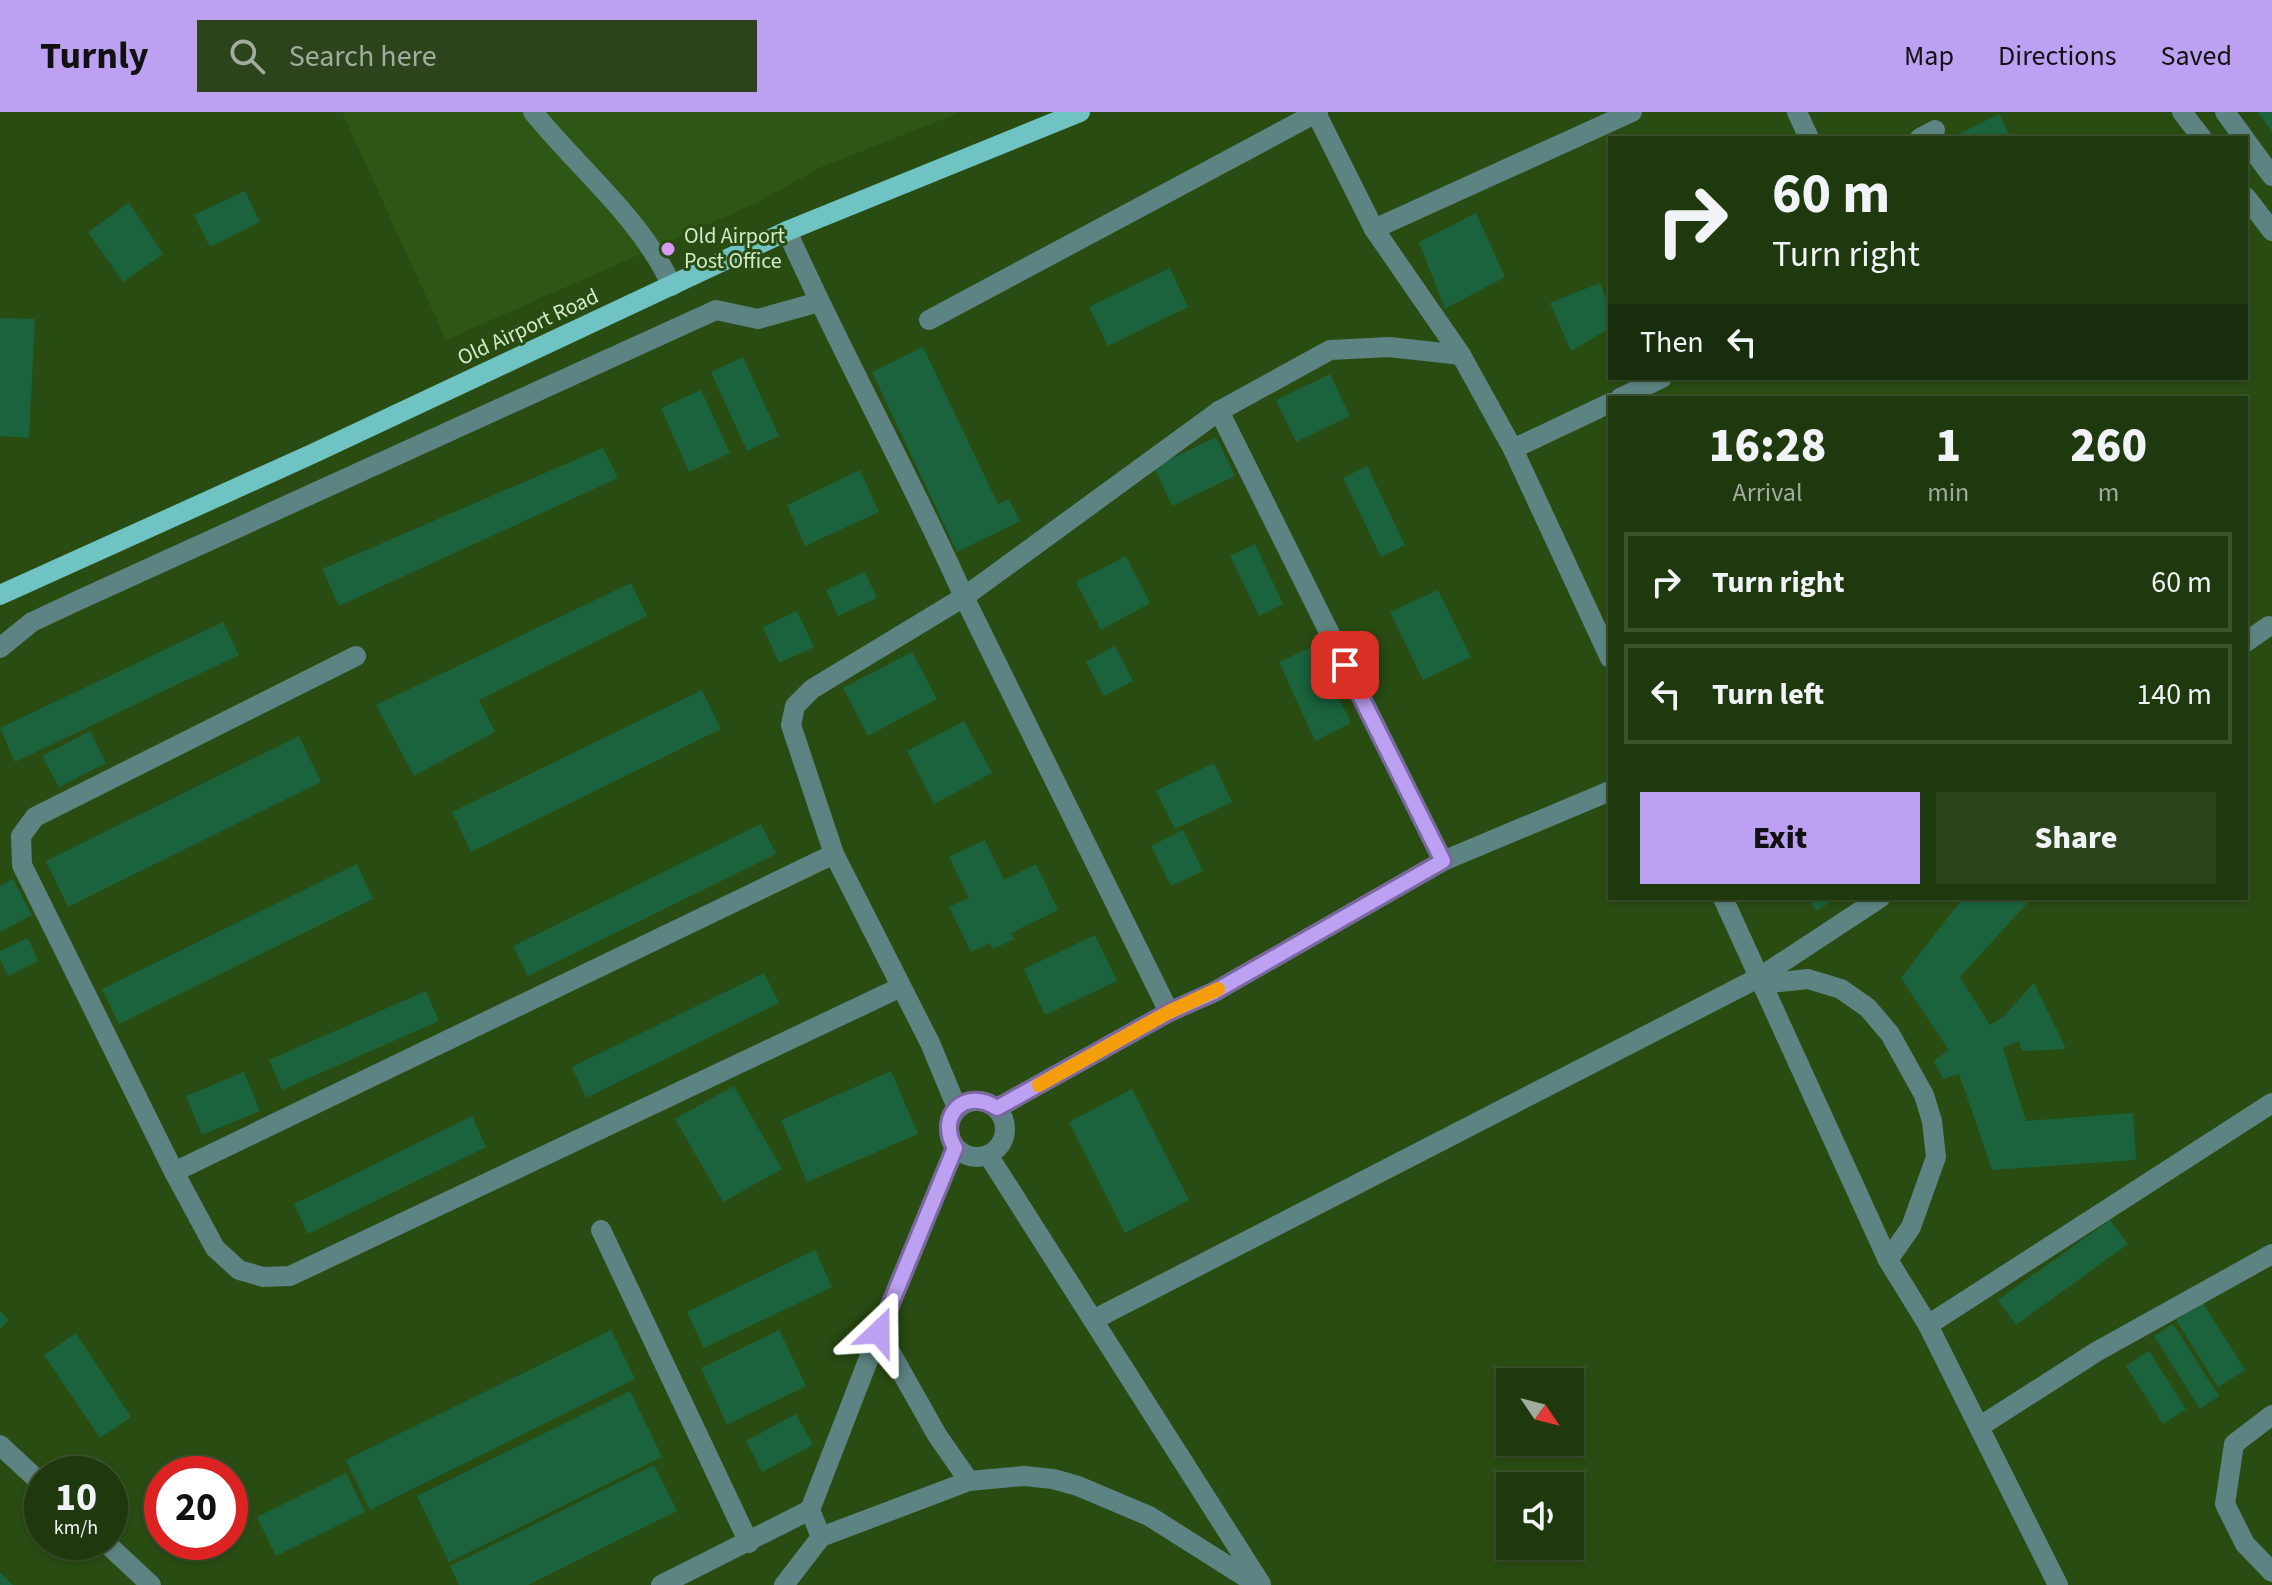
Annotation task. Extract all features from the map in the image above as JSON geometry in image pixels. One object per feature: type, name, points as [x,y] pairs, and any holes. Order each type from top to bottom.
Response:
[{"type":"main road","name":"Old Airport Road","points":[[0,595],[312,454],[787,231],[1080,112]]},
{"type":"street","points":[[533,112],[643,234],[660,259],[672,286]]},
{"type":"street","points":[[929,320],[1317,112],[1374,229],[1461,355],[1513,449],[1608,654]]},
{"type":"street","points":[[1374,229],[1632,112]]},
{"type":"street","points":[[1797,112],[1808,136]]},
{"type":"street","points":[[2182,112],[2200,136]]},
{"type":"street","points":[[2225,112],[2243,136]]},
{"type":"street","points":[[2248,143],[2272,176]]},
{"type":"street","points":[[2248,200],[2272,231]]},
{"type":"street","points":[[787,231],[819,302],[932,524],[964,597],[1169,1012]]},
{"type":"street","points":[[0,648],[32,622],[716,310],[758,319],[819,302]]},
{"type":"street","points":[[957,1108],[930,1043],[834,854],[791,725],[795,706],[812,689],[964,597],[1219,411],[1330,350],[1389,347],[1461,355]]},
{"type":"street","points":[[1624,396],[1658,380]]},
{"type":"street","points":[[1513,449],[1608,404]]},
{"type":"street","points":[[1219,411],[1443,861]]},
{"type":"street","points":[[2248,641],[2269,626]]},
{"type":"street","points":[[356,656],[35,817],[21,836],[22,865],[174,1172],[215,1248],[239,1270],[263,1277],[290,1276],[901,987]]},
{"type":"street","points":[[997,1108],[1169,1012],[1214,992],[1443,861],[1608,792]]},
{"type":"street","points":[[174,1172],[834,854]]},
{"type":"street","points":[[1724,900],[1888,1260],[1928,1325],[2058,1585]]},
{"type":"street","points":[[1093,1320],[1761,981],[1877,900]]},
{"type":"street","points":[[1761,981],[1808,979],[1841,989],[1868,1008],[1890,1034],[1924,1095],[1932,1121],[1936,1157],[1911,1227],[1888,1260]]},
{"type":"street","points":[[977,1100],[997,1108],[1005,1125],[1002,1143],[988,1155],[970,1157],[955,1148],[948,1127],[957,1108],[977,1100]]},
{"type":"street","points":[[1928,1325],[2272,1103]]},
{"type":"street","points":[[661,1585],[810,1510],[955,1148]]},
{"type":"street","points":[[988,1155],[1260,1585]]},
{"type":"street","points":[[601,1230],[749,1543]]},
{"type":"street","points":[[1979,1427],[2096,1352],[2272,1254]]},
{"type":"street","points":[[879,1332],[937,1435],[969,1481]]},
{"type":"street","points":[[2272,1415],[2234,1444],[2225,1504],[2245,1544],[2272,1572]]},
{"type":"street","points":[[0,1445],[24,1467]]},
{"type":"street","points":[[784,1585],[821,1537],[969,1481],[1024,1476],[1078,1486],[1149,1516],[1260,1585]]},
{"type":"street","points":[[810,1510],[821,1537]]},
{"type":"street","points":[[124,1560],[151,1585]]},
{"type":"shaded area","points":[[342,112],[961,112],[817,169],[759,202],[446,340]]},
{"type":"building","points":[[2258,112],[2272,112],[2272,132]]},
{"type":"building","points":[[1999,114],[2010,136],[1955,136]]},
{"type":"building","points":[[245,191],[260,222],[210,247],[194,215]]},
{"type":"building","points":[[129,203],[163,254],[123,282],[88,232]]},
{"type":"building","points":[[1476,213],[1505,277],[1445,309],[1419,242]]},
{"type":"building","points":[[1170,268],[1188,307],[1108,346],[1089,307]]},
{"type":"building","points":[[1600,283],[1608,305],[1608,329],[1571,351],[1550,303]]},
{"type":"building","points":[[0,318],[35,319],[29,438],[0,436]]},
{"type":"building","points":[[923,347],[998,504],[1009,499],[1020,521],[957,552],[872,372]]},
{"type":"building","points":[[743,357],[779,436],[747,451],[711,372]]},
{"type":"building","points":[[1330,374],[1350,416],[1296,442],[1276,400]]},
{"type":"building","points":[[701,390],[730,453],[689,472],[661,408]]},
{"type":"building","points":[[1216,437],[1235,476],[1172,506],[1154,467]]},
{"type":"building","points":[[603,448],[618,478],[339,606],[322,569]]},
{"type":"building","points":[[1367,466],[1405,545],[1381,557],[1343,478]]},
{"type":"building","points":[[860,470],[879,512],[805,546],[787,505]]},
{"type":"building","points":[[1255,544],[1283,604],[1259,616],[1230,556]]},
{"type":"building","points":[[1126,556],[1150,603],[1101,630],[1076,582]]},
{"type":"building","points":[[865,572],[877,598],[838,616],[826,590]]},
{"type":"building","points":[[631,583],[647,616],[479,700],[495,732],[414,776],[376,705]]},
{"type":"building","points":[[1438,590],[1471,657],[1423,680],[1390,612]]},
{"type":"building","points":[[797,611],[814,647],[779,663],[763,627]]},
{"type":"building","points":[[223,622],[239,655],[15,762],[0,728]]},
{"type":"building","points":[[1115,646],[1133,681],[1104,696],[1086,662]]},
{"type":"building","points":[[1314,646],[1351,723],[1315,741],[1279,662]]},
{"type":"building","points":[[912,652],[937,699],[868,736],[843,688]]},
{"type":"building","points":[[702,690],[721,729],[471,852],[452,812]]},
{"type":"building","points":[[964,721],[992,773],[934,804],[907,751]]},
{"type":"building","points":[[90,731],[106,763],[59,787],[42,756]]},
{"type":"building","points":[[299,736],[321,782],[68,907],[46,861]]},
{"type":"building","points":[[1214,763],[1232,802],[1175,829],[1156,791]]},
{"type":"building","points":[[761,824],[776,854],[528,976],[513,946]]},
{"type":"building","points":[[1183,830],[1203,871],[1171,886],[1151,846]]},
{"type":"building","points":[[985,840],[1004,880],[1036,864],[1058,910],[1011,933],[1014,939],[993,949],[990,943],[971,952],[949,907],[969,898],[949,857]]},
{"type":"building","points":[[357,864],[373,899],[119,1024],[102,989]]},
{"type":"building","points":[[13,879],[32,915],[0,932],[0,886]]},
{"type":"building","points":[[1809,900],[1834,900],[1816,911]]},
{"type":"building","points":[[1961,900],[2030,900],[1960,977],[1990,1025],[2003,1017],[2034,983],[2066,1049],[2022,1051],[2019,1041],[2003,1048],[2026,1121],[2133,1113],[2136,1160],[1992,1170],[1959,1074],[1943,1079],[1934,1061],[1949,1050],[1901,978]]},
{"type":"building","points":[[1095,935],[1117,981],[1045,1015],[1024,969]]},
{"type":"building","points":[[28,938],[38,961],[8,976],[0,959],[0,951]]},
{"type":"building","points":[[764,973],[779,1003],[586,1098],[572,1067]]},
{"type":"building","points":[[426,991],[439,1021],[282,1090],[269,1060]]},
{"type":"building","points":[[891,1071],[918,1134],[807,1182],[781,1120]]},
{"type":"building","points":[[244,1072],[260,1111],[202,1135],[186,1096]]},
{"type":"building","points":[[734,1086],[782,1169],[723,1202],[675,1119]]},
{"type":"building","points":[[1132,1089],[1189,1200],[1125,1233],[1069,1122]]},
{"type":"building","points":[[472,1116],[486,1147],[308,1234],[294,1204]]},
{"type":"building","points":[[2110,1220],[2128,1244],[2016,1325],[1998,1300]]},
{"type":"building","points":[[815,1250],[832,1287],[704,1348],[687,1312]]},
{"type":"building","points":[[2203,1303],[2245,1370],[2218,1387],[2176,1320]]},
{"type":"building","points":[[0,1311],[9,1320],[0,1329]]},
{"type":"building","points":[[2173,1324],[2219,1396],[2200,1409],[2154,1336]]},
{"type":"building","points":[[611,1330],[635,1379],[370,1510],[346,1460]]},
{"type":"building","points":[[779,1330],[806,1386],[727,1425],[701,1368]]},
{"type":"building","points":[[76,1333],[131,1417],[100,1438],[44,1355]]},
{"type":"building","points":[[2149,1351],[2186,1409],[2163,1424],[2126,1366]]},
{"type":"building","points":[[630,1391],[662,1457],[449,1562],[417,1496]]},
{"type":"building","points":[[796,1414],[813,1445],[762,1472],[746,1441]]},
{"type":"building","points":[[654,1465],[677,1511],[528,1585],[459,1585],[450,1566]]},
{"type":"building","points":[[346,1473],[365,1512],[276,1556],[257,1517]]},
{"type":"building","points":[[0,1572],[13,1585],[0,1585]]},
{"type":"slow traffic","points":[[1039,1085],[1169,1012],[1218,989]]},
{"type":"place","name":"Old Airport Post Office","points":[[668,249]]},
{"type":"route","points":[[879,1332],[955,1148],[948,1127],[957,1108],[977,1100],[997,1108],[1169,1012],[1214,992],[1443,861],[1345,665]]}]
